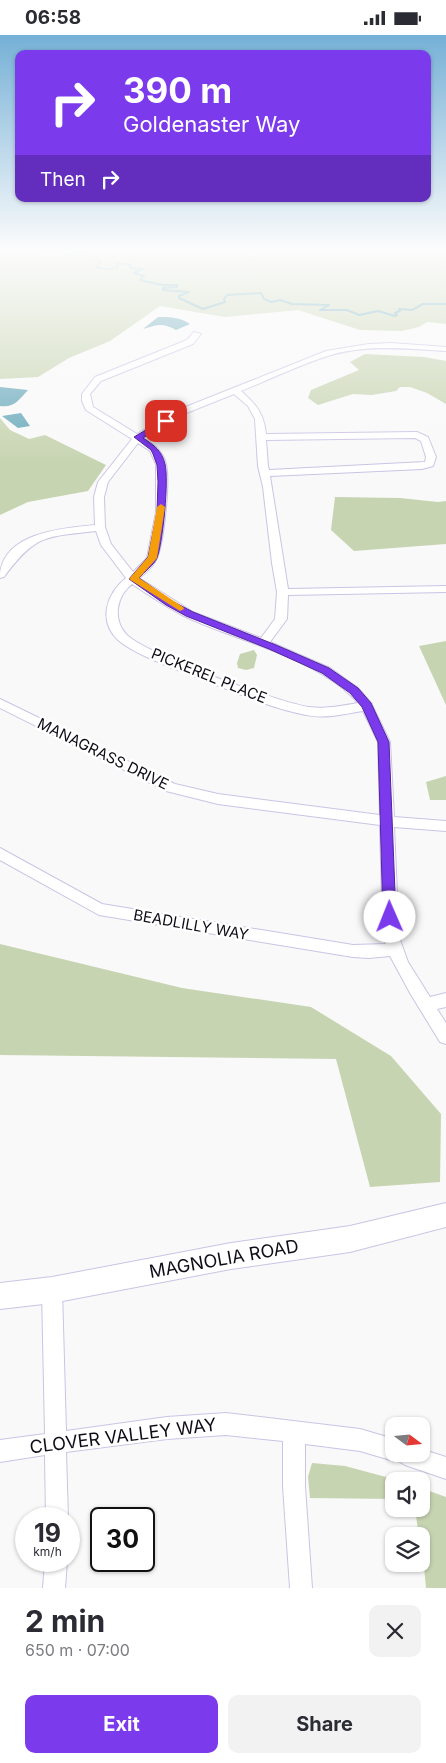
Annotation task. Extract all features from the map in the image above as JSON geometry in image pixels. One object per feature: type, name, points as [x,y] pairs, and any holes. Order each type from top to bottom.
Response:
[{"type":"main road","name":"MAGNOLIA ROAD","points":[[0,1295],[52,1290],[231,1256],[350,1239],[446,1215]]},
{"type":"street","name":"PICKEREL PLACE","points":[[198,333],[190,341],[98,379],[86,394],[89,408],[138,437],[154,449],[161,465],[161,512],[152,558],[133,579],[125,584],[113,603],[111,616],[114,626],[123,638],[158,658],[246,693],[307,711],[326,713],[367,706]]},
{"type":"street","points":[[446,349],[391,345],[369,346],[329,353],[181,412],[138,437],[125,451],[103,482],[99,497],[100,527],[106,545],[133,579],[189,614],[308,662],[339,678],[367,706],[384,742],[390,917],[395,949],[410,979],[446,1037]]},
{"type":"street","points":[[235,391],[252,405],[260,419],[264,473],[283,592],[281,619],[263,643]]},
{"type":"street","points":[[261,437],[417,435],[425,439],[431,457],[430,464],[422,466],[264,473]]},
{"type":"street","points":[[0,575],[17,553],[36,537],[58,531],[100,527]]},
{"type":"street","points":[[283,592],[446,589]]},
{"type":"street","name":"MANAGRASS DRIVE","points":[[0,703],[171,788],[218,799],[386,821],[446,826]]},
{"type":"street","name":"BEADLILLY WAY","points":[[0,853],[100,909],[353,951],[369,952],[395,949]]},
{"type":"street","points":[[427,1005],[446,1000]]},
{"type":"street","points":[[52,1290],[57,1507]]},
{"type":"street","name":"CLOVER VALLEY WAY","points":[[0,1451],[167,1428],[226,1424],[360,1440],[385,1447]]},
{"type":"street","points":[[294,1431],[294,1486],[301,1588]]},
{"type":"street","points":[[430,1463],[446,1468]]},
{"type":"street","points":[[54,1588],[55,1572]]},
{"type":"green space","points":[[0,320],[139,320],[110,341],[69,358],[38,377],[0,379]]},
{"type":"green space","points":[[330,320],[446,320],[446,324],[427,322],[419,327],[402,331],[360,330]]},
{"type":"green space","points":[[365,354],[424,357],[446,361],[446,404],[427,393],[410,387],[400,387],[396,391],[372,395],[353,394],[318,405],[308,398],[311,390],[359,370],[350,362]]},
{"type":"green space","points":[[0,418],[10,430],[29,439],[45,435],[106,465],[88,491],[28,502],[0,515]]},
{"type":"green space","points":[[335,497],[446,501],[446,544],[354,551],[331,530]]},
{"type":"green space","points":[[446,641],[446,705],[419,646]]},
{"type":"green space","points":[[254,650],[257,655],[254,668],[246,670],[238,668],[237,663],[240,654]]},
{"type":"green space","points":[[446,776],[446,800],[430,800],[426,782]]},
{"type":"green space","points":[[0,944],[182,988],[311,1007],[391,1056],[441,1114],[440,1182],[370,1187],[336,1059],[0,1055]]},
{"type":"green space","points":[[312,1463],[345,1466],[385,1477],[385,1499],[310,1498],[308,1477]]},
{"type":"green space","points":[[430,1491],[446,1497],[446,1588],[426,1588],[424,1572],[430,1572],[430,1527],[418,1527],[416,1517],[430,1517]]},
{"type":"water","points":[[154,320],[182,320],[190,324],[176,330],[163,325],[143,329]]},
{"type":"water","points":[[0,387],[28,390],[13,404],[0,406]]},
{"type":"water","points":[[21,413],[30,426],[18,428],[2,416]]},
{"type":"slow traffic","points":[[161,507],[152,558],[145,568],[133,579],[180,609]]},
{"type":"route","points":[[166,421],[138,437],[154,449],[161,465],[161,512],[152,558],[145,568],[133,579],[189,614],[273,647],[339,678],[367,706],[384,742],[390,917]]}]
